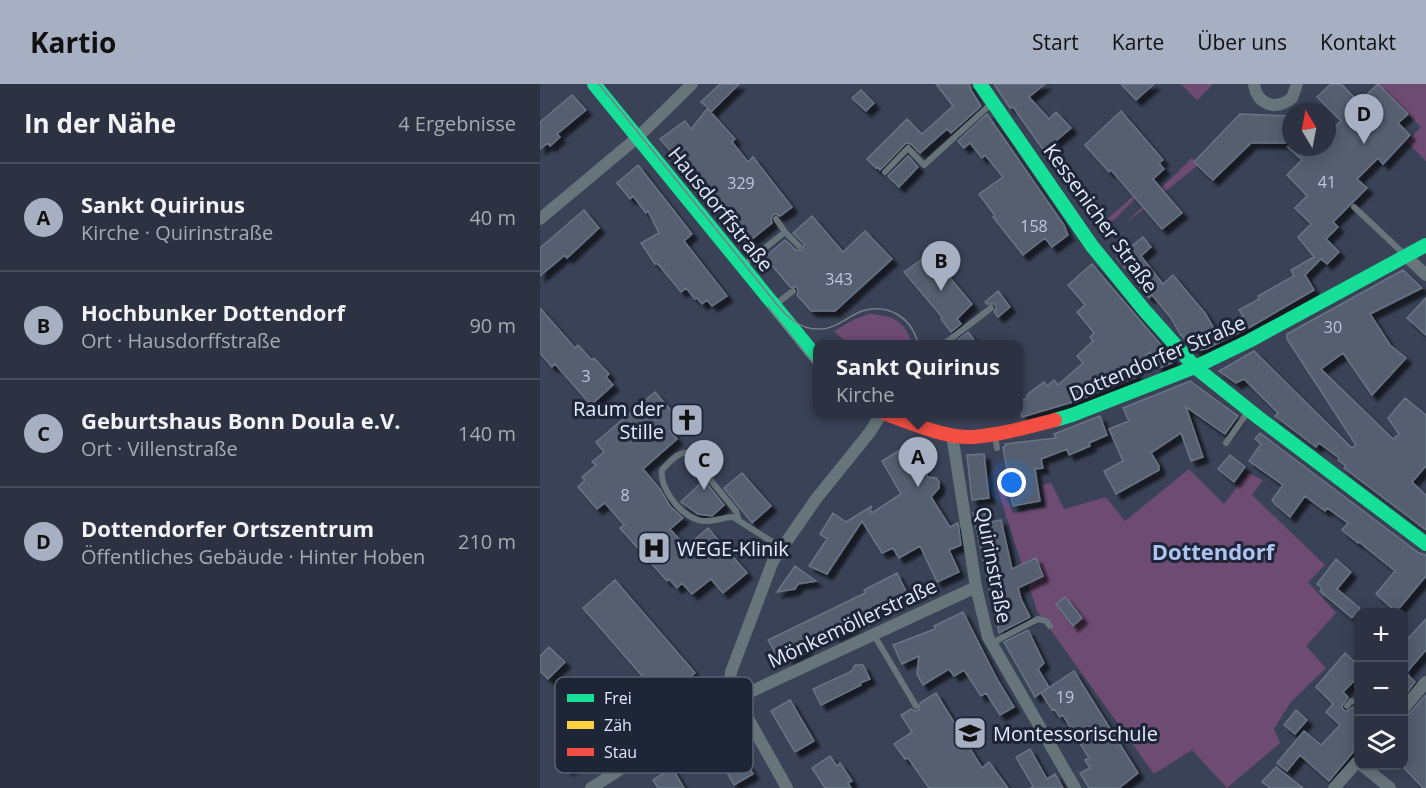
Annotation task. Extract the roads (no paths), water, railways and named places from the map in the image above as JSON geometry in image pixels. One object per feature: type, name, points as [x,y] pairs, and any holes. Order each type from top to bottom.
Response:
[{"type":"main road","name":"Hausdorffstraße","points":[[594,84],[813,353]]},
{"type":"main road","name":"Kessenicher Straße","points":[[981,84],[1092,246],[1142,308],[1195,367],[1426,544]]},
{"type":"main road","name":"Dottendorfer Straße","points":[[897,418],[923,428],[952,435],[996,442],[1195,367],[1249,341],[1426,245]]},
{"type":"street","points":[[540,219],[638,136],[692,84]]},
{"type":"street","points":[[1254,84],[1258,97],[1270,105],[1278,105],[1292,98],[1297,84]]},
{"type":"street","points":[[1407,257],[1426,275]]},
{"type":"street","points":[[730,677],[773,561],[816,499],[879,418]]},
{"type":"street","name":"Quirinstraße","points":[[952,435],[976,587],[991,643],[1076,788]]},
{"type":"street","name":"Mönkemöllerstraße","points":[[753,691],[976,587]]},
{"type":"street","points":[[1408,703],[1426,682]]},
{"type":"street","points":[[753,727],[787,788]]},
{"type":"street","points":[[1334,788],[1354,766]]},
{"type":"street","points":[[1369,770],[1390,788]]},
{"type":"street","name":"Mönkemöllerstraße","points":[[591,788],[614,773]]},
{"type":"lane","points":[[885,172],[908,148],[924,165],[994,102]]},
{"type":"lane","points":[[1354,207],[1407,257]]},
{"type":"lane","points":[[776,219],[799,246]]},
{"type":"lane","points":[[742,266],[785,232]]},
{"type":"lane","points":[[773,306],[793,291]]},
{"type":"lane","points":[[950,340],[991,308]]},
{"type":"lane","points":[[1226,443],[1250,410]]},
{"type":"lane","points":[[739,521],[736,511],[712,482],[695,453],[680,454],[662,470],[663,483],[688,517],[702,522],[732,517],[782,548]]},
{"type":"lane","points":[[1002,475],[1004,482],[1010,486]]},
{"type":"lane","points":[[991,643],[1038,619],[1046,621],[1050,626]]},
{"type":"lane","points":[[874,635],[916,706]]},
{"type":"lane","points":[[1347,706],[1354,701]]},
{"type":"tram line","points":[[599,84],[788,317],[799,325],[820,329],[831,327],[862,311],[881,309],[890,311],[905,320],[917,340]]},
{"type":"tram line","points":[[768,307],[813,363]]},
{"type":"place","name":"Dottendorfer Ortszentrum","points":[[1364,144]]},
{"type":"place","name":"Hochbunker Dottendorf","points":[[941,291]]},
{"type":"place","name":"Raum der Stille","points":[[687,420]]},
{"type":"place","name":"Sankt Quirinus","points":[[918,487]]},
{"type":"place","name":"Geburtshaus Bonn Doula e.V.","points":[[704,490]]},
{"type":"place","name":"WEGE-Klinik","points":[[654,548]]},
{"type":"place","name":"Montessorischule","points":[[970,733]]},
{"type":"district","name":"Dottendorf","points":[[1213,551]]}]
